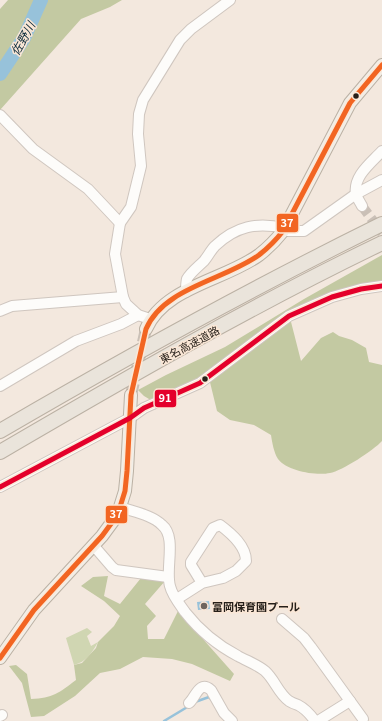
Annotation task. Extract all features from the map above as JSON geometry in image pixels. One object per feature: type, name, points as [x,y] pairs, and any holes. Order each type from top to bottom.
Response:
[{"type":"highway","name":"東名高速道路","points":[[0,431],[198,318],[310,259],[382,224]]},
{"type":"highway","name":"東名高速道路","points":[[0,452],[148,366],[261,305],[382,243]]},
{"type":"main road","points":[[148,324],[159,308],[186,292],[234,270],[259,255],[273,243],[284,229],[350,103],[382,65]]},
{"type":"main road","points":[[0,658],[34,610],[93,545],[113,521],[120,507],[125,491],[127,472],[131,395]]},
{"type":"street","points":[[148,324],[126,304],[123,297],[116,254],[120,223],[131,206],[141,166],[138,134],[139,114],[143,100],[180,40],[191,29],[230,0]]},
{"type":"street","points":[[0,115],[33,149],[88,190],[120,223]]},
{"type":"street","points":[[362,206],[356,194],[360,174],[382,151]]},
{"type":"street","points":[[186,292],[187,279],[214,246],[230,235],[244,227],[249,226],[270,225],[284,229],[304,231],[356,194],[382,180]]},
{"type":"street","points":[[0,487],[130,418],[144,408],[200,383],[289,316],[332,297],[361,289],[382,286]]},
{"type":"street","points":[[0,311],[12,306],[123,297]]},
{"type":"street","points":[[0,386],[76,341],[121,324],[138,315]]},
{"type":"street","points":[[120,507],[154,519],[163,525],[170,537],[168,577],[170,587],[194,623],[213,641],[263,670],[270,676],[281,694],[290,702],[309,712],[317,721],[350,701]]},
{"type":"street","points":[[177,599],[202,584],[223,578],[236,570],[246,561],[246,554],[233,535],[220,525],[213,528],[191,562],[191,565],[202,584]]},
{"type":"street","points":[[93,545],[116,570],[168,577]]},
{"type":"street","points":[[282,619],[312,647],[363,719]]},
{"type":"street","points":[[189,703],[193,700],[199,688],[208,687],[224,713],[232,721]]},
{"type":"green space","points":[[8,0],[122,0],[110,7],[81,19],[0,110],[0,9]]},
{"type":"green space","points":[[382,255],[382,283],[289,314],[301,361],[321,338],[333,332],[366,348],[369,362],[382,365],[382,441],[358,460],[335,471],[324,474],[302,472],[288,467],[278,459],[275,454],[271,435],[254,425],[230,420],[217,411],[208,374],[154,402],[138,390],[225,347],[304,299]]},
{"type":"green space","points":[[108,576],[104,596],[120,604],[141,578],[165,581],[145,604],[156,616],[147,626],[148,639],[164,639],[178,611],[234,674],[230,681],[192,664],[172,659],[143,657],[120,669],[100,673],[75,696],[44,716],[31,717],[22,683],[9,666],[16,665],[27,674],[31,699],[55,694],[76,680],[74,665],[82,663],[96,648],[98,642],[114,626],[120,616],[104,601],[81,586],[93,577]]},
{"type":"green space","points":[[87,628],[92,632],[87,636],[91,646],[98,642],[82,662],[74,665],[66,638]]},
{"type":"water","name":"富岡保育園プール","points":[[209,601],[210,609],[198,610],[197,602]]},
{"type":"waterway","name":"佐野川","points":[[0,74],[24,38],[41,0]]},
{"type":"waterway","points":[[195,702],[209,697],[212,700]]},
{"type":"waterway","points":[[164,721],[189,706]]},
{"type":"tunnel","points":[[362,206],[382,233]]},
{"type":"tunnel","points":[[131,395],[146,329]]},
{"type":"transit line","name":"37","points":[[0,658],[34,610],[102,536],[113,521],[120,507],[125,491],[127,471],[131,395],[146,329],[155,315],[166,303],[181,294],[245,264],[259,255],[278,238],[350,103],[382,65]]},
{"type":"transit line","name":"91","points":[[0,487],[130,418],[144,408],[200,383],[289,316],[332,297],[361,289],[382,286]]},
{"type":"place","name":"富岡保育園プール","points":[[204,606]]}]
